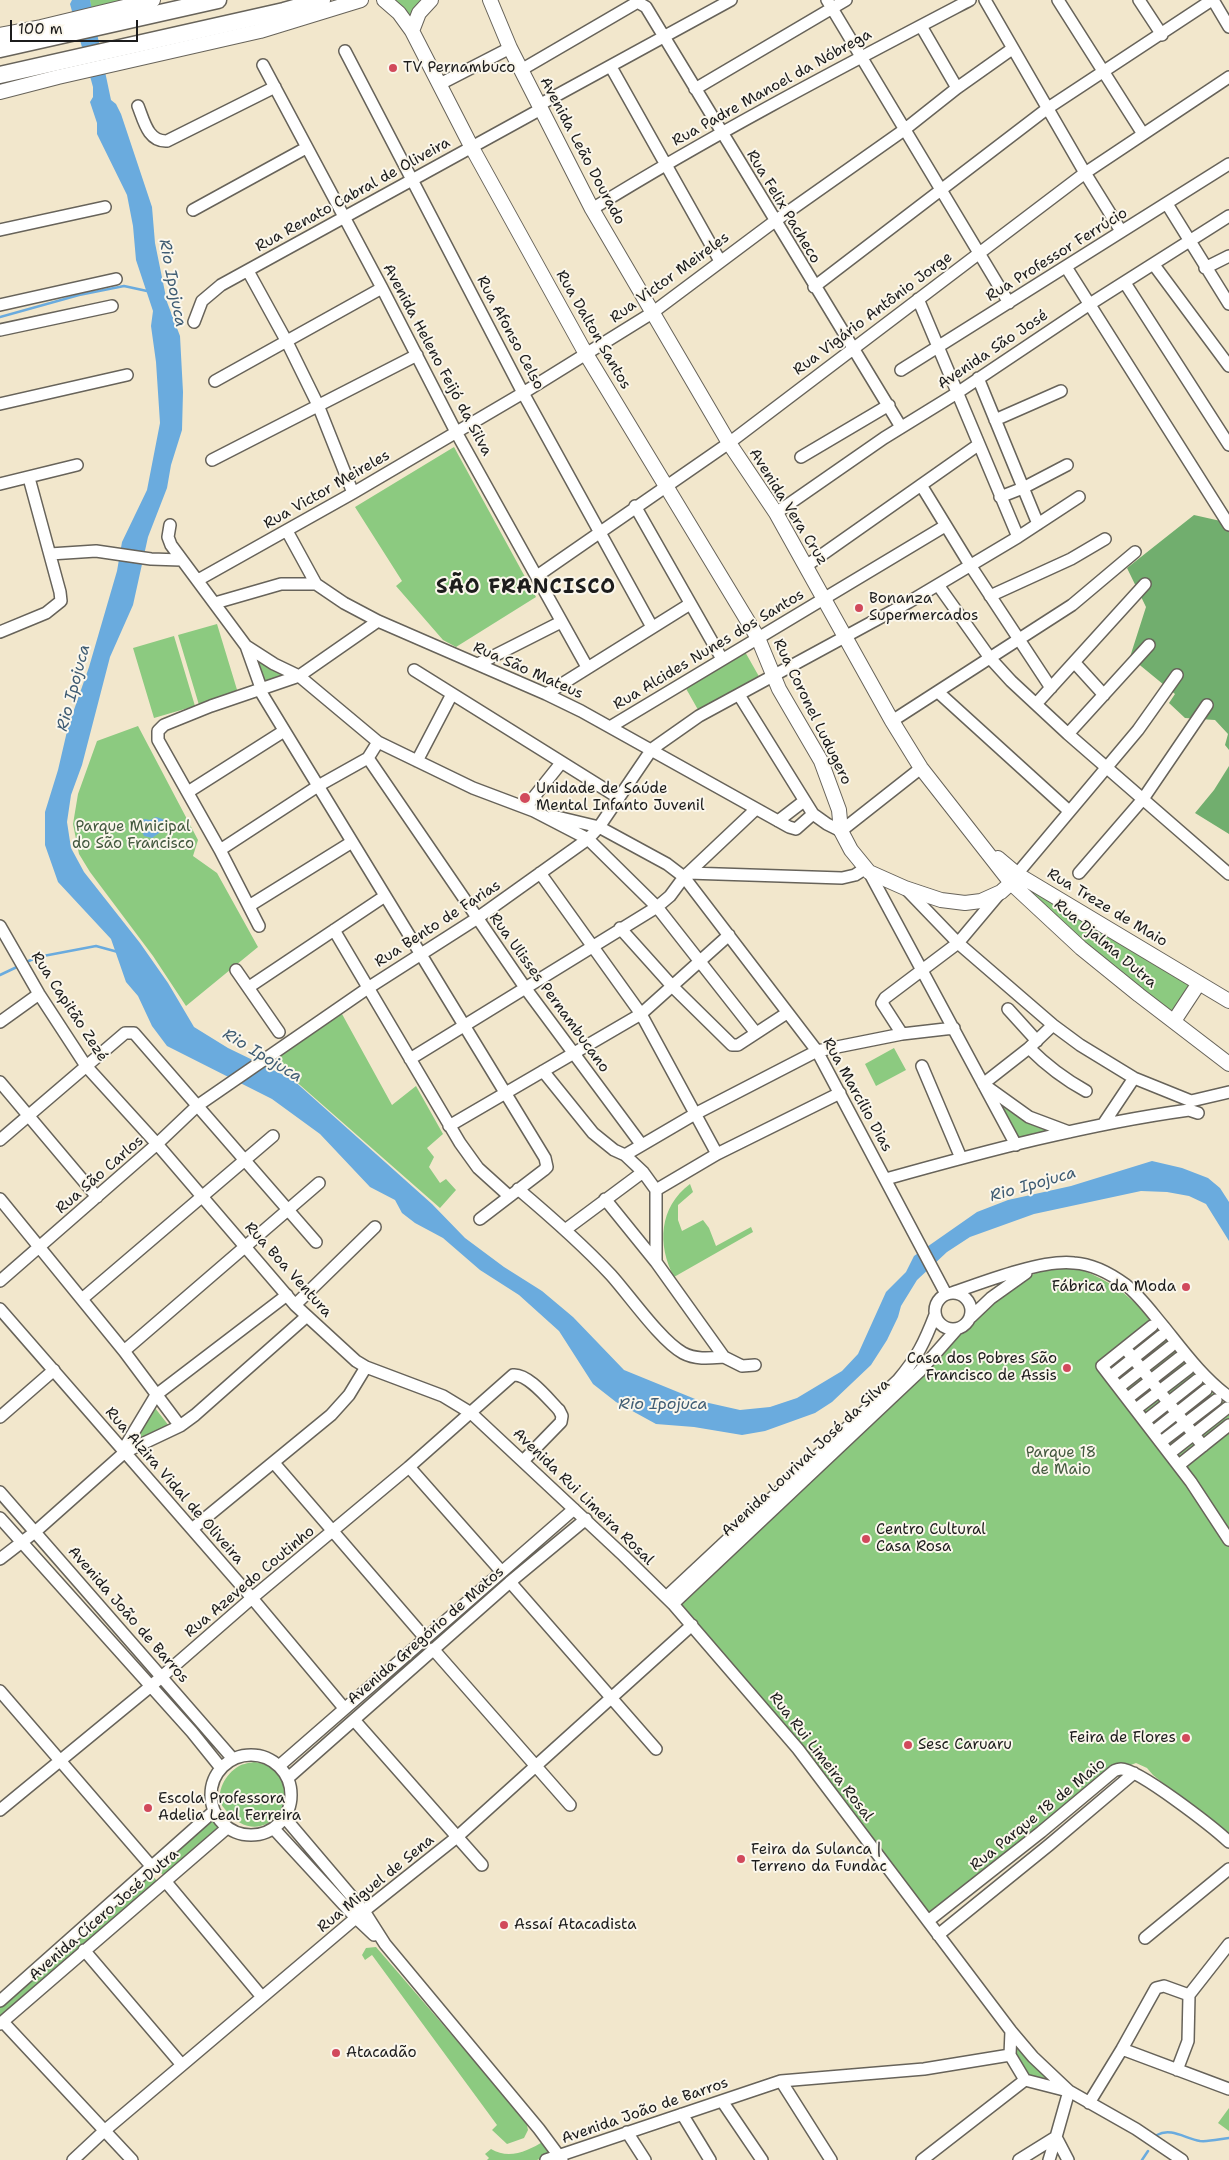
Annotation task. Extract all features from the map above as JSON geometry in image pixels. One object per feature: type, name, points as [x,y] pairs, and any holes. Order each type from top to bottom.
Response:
[{"type":"highway","points":[[0,49],[43,33],[107,25],[218,0]]},
{"type":"highway","points":[[0,75],[57,70],[130,44],[284,11],[322,0]]},
{"type":"main road","points":[[0,34],[43,33],[124,6],[153,0]]},
{"type":"main road","points":[[0,92],[57,70],[136,60],[260,31],[361,0]]},
{"type":"main road","name":"Rua Dalton Santos","points":[[384,0],[399,13],[412,31],[471,146],[586,354],[667,484],[758,638]]},
{"type":"main road","points":[[412,31],[419,13],[431,0]]},
{"type":"main road","name":"Avenida Leão Dourado","points":[[492,2],[510,48],[592,209],[652,313]]},
{"type":"main road","name":"Avenida Vera Cruz","points":[[652,313],[729,443],[776,513],[892,721],[921,768]]},
{"type":"main road","name":"Rua Coronel Ludugero","points":[[758,638],[774,676],[821,761],[839,810],[840,830]]},
{"type":"main road","name":"Rua Treze de Maio","points":[[921,768],[1010,883],[1062,901],[1229,1001]]},
{"type":"main road","points":[[840,830],[851,850],[868,870],[905,888],[941,900],[965,903],[981,901],[1010,883]]},
{"type":"main road","name":"Rua Djalma Dutra","points":[[1010,883],[1081,948],[1229,1064]]},
{"type":"main road","points":[[1050,920],[1050,909],[1056,903],[1062,901]]},
{"type":"main road","points":[[1174,1021],[1199,983]]},
{"type":"street","name":"Rua Renato Cabral de Oliveira","points":[[194,322],[197,310],[210,292],[732,0]]},
{"type":"street","points":[[695,89],[829,4],[846,0]]},
{"type":"street","name":"Rua Padre Manoel da Nóbrega","points":[[592,209],[667,163],[721,133],[861,56],[970,0]]},
{"type":"street","points":[[985,0],[1085,173],[1121,231]]},
{"type":"street","points":[[1058,0],[1143,134]]},
{"type":"street","points":[[1139,0],[1162,35]]},
{"type":"street","points":[[814,287],[941,192],[1048,108],[1213,0],[1229,27]]},
{"type":"street","name":"Rua Felix Pacheco","points":[[521,70],[639,3],[646,7],[814,287],[854,348],[901,427]]},
{"type":"street","points":[[829,4],[1009,303]]},
{"type":"street","points":[[921,26],[957,88]]},
{"type":"street","points":[[440,84],[510,48]]},
{"type":"street","name":"Rua Victor Meireles","points":[[198,580],[353,493],[523,393],[652,313],[775,221],[904,130],[1012,48]]},
{"type":"street","name":"Rua Afonso Celso","points":[[345,50],[523,393],[601,531],[652,627]]},
{"type":"street","name":"Avenida Heleno Feijó da Silva","points":[[263,65],[382,288],[456,432],[587,667]]},
{"type":"street","points":[[611,67],[667,163],[720,261]]},
{"type":"street","name":"Rua Vigário Antônio Jorge","points":[[537,576],[667,484],[729,443],[1085,173],[1229,78]]},
{"type":"street","points":[[138,106],[149,134],[154,139],[167,141],[275,87]]},
{"type":"street","points":[[193,210],[306,148]]},
{"type":"street","name":"Rua Professor Ferrúcio","points":[[901,370],[1229,164]]},
{"type":"street","points":[[1167,204],[1229,304]]},
{"type":"street","points":[[0,230],[105,208]]},
{"type":"street","name":"Avenida São José","points":[[776,513],[901,427],[957,393],[1090,304],[1229,216]]},
{"type":"street","points":[[1205,268],[1229,256]]},
{"type":"street","points":[[1154,265],[1229,366]]},
{"type":"street","points":[[1066,267],[1160,419],[1229,525]]},
{"type":"street","points":[[248,271],[287,342],[318,405],[353,493]]},
{"type":"street","points":[[0,305],[116,279]]},
{"type":"street","points":[[1125,283],[1229,444]]},
{"type":"street","points":[[215,381],[382,288]]},
{"type":"street","points":[[918,299],[1018,537]]},
{"type":"street","points":[[0,330],[112,306]]},
{"type":"street","points":[[212,460],[417,355]]},
{"type":"street","points":[[0,404],[127,375]]},
{"type":"street","points":[[978,378],[1038,524]]},
{"type":"street","points":[[995,420],[1061,391]]},
{"type":"street","points":[[801,457],[888,405]]},
{"type":"street","points":[[806,566],[978,445]]},
{"type":"street","points":[[0,484],[77,465]]},
{"type":"street","points":[[1000,497],[1023,488],[1067,465]]},
{"type":"street","points":[[0,632],[46,613],[61,601],[29,478]]},
{"type":"street","points":[[921,485],[1018,640],[1051,688]]},
{"type":"street","points":[[652,749],[699,716],[845,638],[938,585],[1018,537],[1079,496]]},
{"type":"street","points":[[636,506],[722,659]]},
{"type":"street","points":[[170,525],[169,540],[181,560],[198,580],[246,646],[260,689],[284,731],[545,1158],[547,1167],[542,1173],[480,1219]]},
{"type":"street","name":"Rua Alcides Nunes dos Santos","points":[[610,727],[945,526]]},
{"type":"street","points":[[215,603],[280,584],[316,584],[287,531]]},
{"type":"street","points":[[990,596],[1071,559],[1105,538]]},
{"type":"street","points":[[50,554],[96,551],[151,559],[181,560]]},
{"type":"street","points":[[892,721],[1072,605],[1135,552]]},
{"type":"street","name":"Rua São Mateus","points":[[316,584],[344,603],[378,621],[546,694],[652,749],[778,821],[796,829],[813,814]]},
{"type":"street","points":[[1036,704],[1145,584]]},
{"type":"street","points":[[938,585],[990,658],[1036,704],[1229,874]]},
{"type":"street","points":[[546,694],[690,604]]},
{"type":"street","points":[[259,926],[220,850],[158,740],[158,731],[164,725],[299,676],[378,621]]},
{"type":"street","points":[[478,664],[561,622]]},
{"type":"street","points":[[1068,734],[1149,645]]},
{"type":"street","points":[[246,646],[274,664],[299,676],[378,742],[473,788],[530,809],[588,839],[657,907],[756,1032]]},
{"type":"street","points":[[1074,662],[1104,695]]},
{"type":"street","points":[[414,670],[620,798]]},
{"type":"street","points":[[902,1034],[882,1003],[890,994],[924,971],[958,943],[1138,730],[1177,675]]},
{"type":"street","points":[[938,692],[1069,811]]},
{"type":"street","points":[[417,761],[452,694]]},
{"type":"street","points":[[739,695],[813,814],[840,830],[921,768]]},
{"type":"street","points":[[1079,873],[1144,799],[1208,706]]},
{"type":"street","points":[[188,792],[284,731]]},
{"type":"street","points":[[220,850],[318,786],[368,758],[378,742]]},
{"type":"street","name":"Rua Bento de Farias","points":[[219,1090],[419,954],[476,919],[588,839],[600,827],[652,749]]},
{"type":"street","name":"Rua Ulisses Pernambucano","points":[[368,758],[476,919],[573,1054],[641,1144]]},
{"type":"street","points":[[530,809],[561,763]]},
{"type":"street","points":[[778,821],[804,801]]},
{"type":"street","name":"Rua Marcílio Dias","points":[[530,809],[600,827],[686,875],[817,1052],[886,1179],[934,1273],[949,1294]]},
{"type":"street","points":[[410,1059],[526,989],[620,928],[657,907],[670,896],[686,875],[756,809]]},
{"type":"street","points":[[250,906],[352,842]]},
{"type":"street","points":[[686,875],[842,878],[868,870],[1016,1145]]},
{"type":"street","points":[[540,873],[641,1014],[718,1154]]},
{"type":"street","points":[[905,888],[958,943],[1080,1045],[1134,1078],[1192,1101],[1229,1092]]},
{"type":"street","points":[[249,987],[385,896]]},
{"type":"street","name":"Rua Capitão Zezé","points":[[0,927],[39,994],[86,1066],[158,1144]]},
{"type":"street","points":[[620,928],[673,987],[735,1046],[787,1013]]},
{"type":"street","points":[[334,930],[449,1126],[478,1168],[565,1230],[610,1274],[673,1346],[690,1356],[701,1358],[724,1357]]},
{"type":"street","points":[[449,1126],[504,1092],[641,1014],[729,935]]},
{"type":"street","points":[[236,970],[279,1032]]},
{"type":"street","points":[[0,1022],[39,994]]},
{"type":"street","points":[[1008,1009],[1046,1065],[1065,1080],[1086,1091]]},
{"type":"street","points":[[983,1084],[1054,1025]]},
{"type":"street","points":[[625,1155],[695,1114],[817,1052],[902,1034],[954,1028]]},
{"type":"street","points":[[0,1140],[125,1033],[129,1032],[138,1036],[316,1242]]},
{"type":"street","points":[[922,1066],[961,1158]]},
{"type":"street","points":[[543,1071],[593,1133],[614,1150],[625,1155],[644,1172],[656,1190],[656,1262]]},
{"type":"street","points":[[1104,1123],[1134,1078]]},
{"type":"street","points":[[0,1082],[98,1196]]},
{"type":"street","points":[[983,1084],[1029,1117],[1069,1132]]},
{"type":"street","name":"Rua São Carlos","points":[[0,1281],[158,1144],[197,1106],[219,1090]]},
{"type":"street","points":[[656,1190],[718,1154],[840,1093]]},
{"type":"street","points":[[886,1179],[961,1158],[1104,1123],[1189,1110],[1198,1112]]},
{"type":"street","points":[[82,1299],[273,1136]]},
{"type":"street","name":"Rua Boa Ventura","points":[[158,1144],[295,1305],[356,1361],[366,1367],[423,1387],[472,1413]]},
{"type":"street","points":[[565,1230],[644,1172]]},
{"type":"street","points":[[124,1351],[319,1183]]},
{"type":"street","points":[[0,1199],[124,1351],[180,1426]]},
{"type":"street","points":[[605,1199],[656,1262],[724,1357],[742,1366],[755,1365]]},
{"type":"street","points":[[295,1305],[375,1226]]},
{"type":"street","points":[[949,1294],[989,1280],[1061,1262],[1075,1263],[1108,1274],[1120,1282],[1144,1302],[1228,1403],[1170,1453]]},
{"type":"street","name":"Avenida Lourival José da Silva","points":[[669,1601],[918,1372],[956,1330],[965,1326],[971,1317],[991,1298],[1013,1281],[1036,1268]]},
{"type":"street","points":[[949,1294],[958,1294],[968,1300],[972,1312],[971,1317]]},
{"type":"street","name":"Avenida Lourival José da Silva","points":[[669,1601],[898,1380],[914,1361],[925,1342],[935,1315],[936,1302],[949,1294]]},
{"type":"street","points":[[0,1559],[35,1532],[124,1451],[156,1395],[287,1295]]},
{"type":"street","name":"Rua Alzira Vidal de Oliveira","points":[[0,1309],[252,1598],[344,1708]]},
{"type":"street","points":[[935,1315],[940,1325],[956,1330]]},
{"type":"street","points":[[124,1451],[180,1426],[223,1392],[307,1316]]},
{"type":"street","points":[[1152,1326],[1102,1366],[1179,1465],[1229,1540]]},
{"type":"street","points":[[1111,1376],[1161,1336]]},
{"type":"street","points":[[1125,1348],[1202,1446]]},
{"type":"street","points":[[1119,1387],[1170,1348]]},
{"type":"street","points":[[1128,1398],[1179,1358]]},
{"type":"street","points":[[192,1529],[274,1464],[331,1415],[348,1395],[366,1367]]},
{"type":"street","points":[[1136,1409],[1188,1369]]},
{"type":"street","points":[[0,1417],[54,1370]]},
{"type":"street","name":"Rua Azevedo Coutinho","points":[[0,1810],[151,1686],[252,1598],[472,1413],[513,1375],[522,1375],[527,1378],[559,1410],[562,1416],[561,1422],[524,1460]]},
{"type":"street","points":[[1145,1420],[1197,1380]]},
{"type":"street","points":[[1153,1432],[1206,1390]]},
{"type":"street","points":[[1161,1442],[1216,1400]]},
{"type":"street","name":"Avenida Rui Limeira Rosal","points":[[472,1413],[586,1519],[669,1601]]},
{"type":"street","points":[[1179,1465],[1229,1425]]},
{"type":"street","points":[[274,1464],[424,1638]]},
{"type":"street","points":[[409,1467],[501,1571]]},
{"type":"street","name":"Avenida João de Barros","points":[[0,1492],[233,1759]]},
{"type":"street","name":"Avenida Gregório de Matos","points":[[279,1766],[574,1509]]},
{"type":"street","name":"Avenida João de Barros","points":[[0,1518],[151,1686],[221,1768]]},
{"type":"street","name":"Avenida Gregório de Matos","points":[[288,1778],[510,1582],[586,1519]]},
{"type":"street","points":[[510,1582],[656,1749]]},
{"type":"street","name":"Rua Rui Limeira Rosal","points":[[669,1601],[692,1625],[798,1749],[1011,2031],[1033,2057],[1069,2091]]},
{"type":"street","name":"Rua Miguel de Sena","points":[[73,2160],[262,1997],[457,1837],[692,1625]]},
{"type":"street","points":[[433,1649],[570,1805]]},
{"type":"street","points":[[0,1691],[152,1867]]},
{"type":"street","points":[[354,1720],[482,1865]]},
{"type":"street","points":[[245,1755],[258,1755],[270,1759],[279,1766],[288,1778],[292,1791],[291,1805],[285,1818],[274,1829],[263,1834],[251,1836],[238,1834],[227,1828],[220,1821],[211,1802],[211,1790],[214,1779],[221,1768],[233,1759],[245,1755]]},
{"type":"street","name":"Rua Parque 18 de Maio","points":[[928,1921],[1042,1832],[1114,1771],[1121,1768],[1134,1773],[938,1935]]},
{"type":"street","points":[[1134,1773],[1174,1799],[1229,1842]]},
{"type":"street","name":"Avenida Cícero José Dutra","points":[[0,2001],[214,1811]]},
{"type":"street","name":"Avenida João de Barros","points":[[285,1818],[360,1915],[539,2129],[561,2158],[627,2132],[781,2081],[924,2069],[1010,2055]]},
{"type":"street","name":"Avenida Cícero José Dutra","points":[[1,2023],[227,1828]]},
{"type":"street","name":"Avenida João de Barros","points":[[274,1829],[360,1915]]},
{"type":"street","points":[[1145,1938],[1229,1869]]},
{"type":"street","points":[[166,1882],[262,1997]]},
{"type":"street","points":[[102,1912],[114,1926]]},
{"type":"street","points":[[1176,2070],[1188,2041],[1190,1995],[1229,1944]]},
{"type":"street","points":[[84,1950],[182,2065]]},
{"type":"street","points":[[1089,2103],[1154,1991],[1158,1987],[1164,1986],[1190,1995]]},
{"type":"street","points":[[1,2023],[132,2160]]},
{"type":"street","points":[[1011,2031],[1010,2055],[1025,2080],[1069,2091],[1136,2129],[1182,2160]]},
{"type":"street","points":[[1122,2049],[1229,2089]]},
{"type":"street","points":[[922,2160],[1025,2080]]},
{"type":"street","points":[[781,2081],[827,2159]]},
{"type":"street","points":[[1049,2160],[1069,2091]]},
{"type":"street","points":[[722,2101],[762,2160]]},
{"type":"street","points":[[682,2114],[710,2160]]},
{"type":"street","points":[[627,2132],[645,2160]]},
{"type":"street","points":[[1019,2160],[1056,2137]]},
{"type":"street","points":[[1056,2137],[1068,2160]]},
{"type":"street","points":[[546,2160],[561,2158]]},
{"type":"green space","points":[[90,0],[138,0],[91,10]]},
{"type":"green space","points":[[387,0],[428,0],[412,28]]},
{"type":"green space","points":[[454,447],[536,597],[456,647],[443,640],[396,586],[402,581],[355,507]]},
{"type":"green space","points":[[1194,515],[1225,522],[1229,528],[1229,750],[1225,745],[1228,734],[1215,720],[1185,718],[1169,703],[1175,694],[1130,657],[1146,607],[1127,568]]},
{"type":"green space","points":[[217,624],[238,693],[199,705],[178,635]]},
{"type":"green space","points":[[174,636],[195,706],[154,718],[133,648]]},
{"type":"green space","points":[[744,650],[761,680],[701,715],[684,685]]},
{"type":"green space","points":[[252,652],[291,672],[260,683]]},
{"type":"green space","name":"Parque Mnicipal do São Francisco","points":[[138,726],[198,840],[193,856],[217,873],[258,947],[186,1006],[153,956],[90,872],[79,854],[73,824],[78,794],[97,741]]},
{"type":"green space","points":[[1229,766],[1229,834],[1195,813],[1214,790]]},
{"type":"green space","points":[[1024,884],[1199,986],[1176,1020],[1022,893]]},
{"type":"green space","points":[[342,1014],[392,1105],[416,1086],[443,1134],[427,1148],[434,1157],[429,1167],[440,1183],[446,1179],[456,1190],[440,1208],[292,1078],[265,1064]]},
{"type":"green space","points":[[894,1048],[906,1070],[876,1086],[865,1064]]},
{"type":"green space","points":[[996,1094],[1061,1131],[1018,1141]]},
{"type":"green space","points":[[690,1184],[693,1192],[678,1205],[678,1220],[682,1231],[703,1220],[709,1228],[716,1246],[751,1227],[753,1232],[674,1277],[665,1252],[663,1240],[664,1227],[672,1204]]},
{"type":"green space","name":"Parque 18 de Maio","points":[[1073,1267],[1092,1274],[1124,1293],[1149,1317],[1206,1386],[1229,1406],[1229,1837],[1147,1768],[1136,1763],[1128,1766],[933,1913],[928,1911],[769,1707],[679,1601],[983,1311],[1020,1281],[1038,1272]]},
{"type":"green space","points":[[155,1408],[173,1431],[126,1453]]},
{"type":"green space","points":[[254,1762],[274,1769],[284,1782],[286,1796],[281,1810],[271,1822],[257,1827],[241,1823],[224,1808],[220,1798],[222,1786],[228,1776],[240,1766]]},
{"type":"green space","points":[[214,1818],[222,1827],[164,1876],[156,1868]]},
{"type":"green space","points":[[151,1874],[158,1882],[0,2020],[0,2005]]},
{"type":"green space","points":[[376,1947],[526,2121],[528,2130],[524,2138],[507,2144],[492,2130],[497,2125],[372,1955],[365,1960],[362,1955],[366,1948]]},
{"type":"green space","points":[[1014,2037],[1054,2083],[1030,2079],[1012,2053]]},
{"type":"green space","points":[[1229,2108],[1229,2131],[1218,2123]]},
{"type":"green space","points":[[544,2141],[552,2151],[551,2155],[537,2160],[487,2160],[489,2158],[485,2154],[491,2149],[505,2154],[518,2153]]},
{"type":"water","name":"Rio Ipojuca","points":[[72,0],[90,0],[111,100],[116,104],[121,114],[152,207],[155,243],[167,302],[180,336],[183,392],[182,430],[171,465],[167,488],[148,537],[133,605],[110,657],[82,765],[71,795],[67,822],[71,848],[84,872],[140,943],[168,983],[194,1027],[228,1048],[292,1079],[432,1204],[465,1238],[504,1267],[542,1291],[573,1317],[624,1370],[700,1401],[740,1410],[770,1407],[797,1398],[842,1371],[858,1354],[886,1292],[906,1272],[914,1256],[977,1212],[1008,1200],[1071,1186],[1152,1161],[1182,1168],[1208,1178],[1220,1188],[1229,1202],[1229,1241],[1206,1204],[1189,1196],[1167,1192],[1141,1191],[1034,1214],[970,1237],[947,1252],[917,1280],[901,1306],[887,1340],[871,1365],[832,1402],[815,1413],[765,1431],[742,1435],[694,1427],[656,1424],[616,1402],[593,1384],[559,1331],[519,1295],[480,1270],[443,1238],[415,1223],[402,1213],[395,1200],[370,1187],[320,1134],[272,1099],[167,1046],[152,1026],[138,996],[126,982],[111,939],[58,882],[45,845],[45,812],[58,770],[68,727],[89,667],[117,571],[122,542],[147,490],[160,423],[156,362],[151,326],[153,311],[136,260],[133,226],[127,195],[97,134],[97,123],[90,102],[93,97],[93,87],[70,4]]},
{"type":"water","points":[[156,817],[166,820],[165,829],[152,838],[144,836],[140,828],[144,819],[150,820]]},
{"type":"waterway","points":[[0,317],[79,295],[124,286],[147,291]]},
{"type":"waterway","points":[[24,963],[38,957],[96,946],[118,952]]},
{"type":"waterway","points":[[0,975],[19,966]]},
{"type":"waterway","points":[[1157,2135],[1168,2132],[1203,2141],[1229,2138]]},
{"type":"waterway","points":[[1142,2160],[1148,2151]]},
{"type":"place","name":"TV Pernambuco","points":[[393,68]]},
{"type":"place","name":"Bonanza Supermercados","points":[[859,608]]},
{"type":"place","name":"Unidade de Saúde Mental Infanto Juvenil","points":[[525,798]]},
{"type":"place","name":"Fábrica da Moda","points":[[1186,1287]]},
{"type":"place","name":"Casa dos Pobres São Francisco de Assis","points":[[1067,1368]]},
{"type":"place","name":"Centro Cultural Casa Rosa","points":[[866,1539]]},
{"type":"place","name":"Feira de Flores","points":[[1186,1738]]},
{"type":"place","name":"Sesc Caruaru","points":[[908,1745]]},
{"type":"place","name":"Escola Professora Adelia Leal Ferreira","points":[[148,1808]]},
{"type":"place","name":"Feira da Sulanca | Terreno da Fundac","points":[[741,1859]]},
{"type":"place","name":"Assaí Atacadista","points":[[504,1925]]},
{"type":"place","name":"Atacadão","points":[[336,2053]]},
{"type":"district","name":"SÃO FRANCISCO","points":[[526,588]]}]
